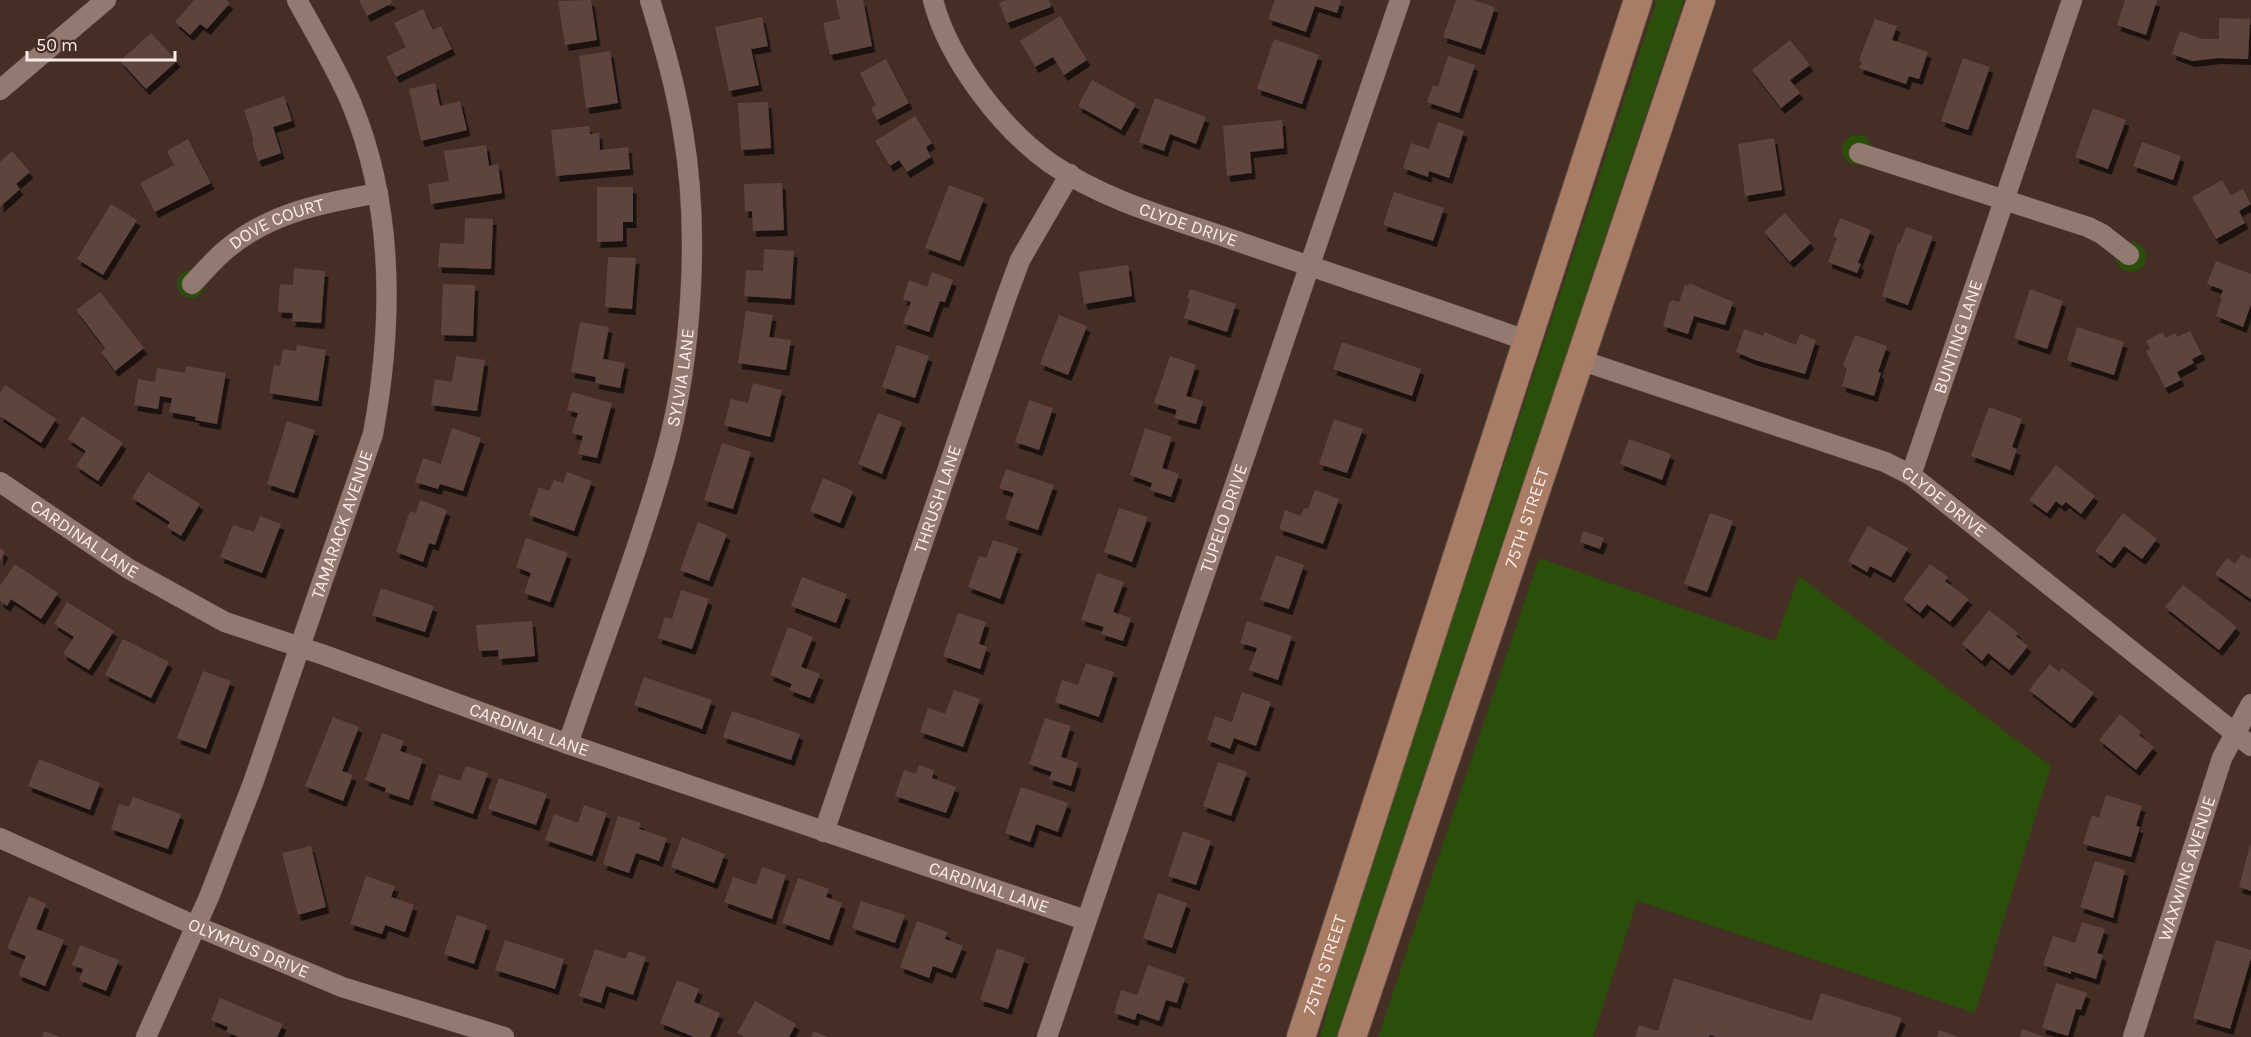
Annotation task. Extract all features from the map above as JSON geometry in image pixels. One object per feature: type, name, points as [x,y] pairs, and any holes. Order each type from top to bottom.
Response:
[{"type":"main road","name":"75TH STREET","points":[[1301,1037],[1423,664],[1525,340],[1638,0]]},
{"type":"main road","name":"75TH STREET","points":[[1352,1037],[1701,0]]},
{"type":"street","points":[[0,90],[106,0]]},
{"type":"street","name":"TAMARACK AVENUE","points":[[146,1037],[196,926],[253,783],[373,434],[380,397],[387,276],[382,208],[362,132],[352,105],[333,64],[297,0]]},
{"type":"street","name":"SYLVIA LANE","points":[[568,744],[644,525],[665,455],[678,399],[684,354],[692,227],[688,180],[683,133],[666,52],[650,0]]},
{"type":"street","name":"CLYDE DRIVE","points":[[933,0],[958,56],[987,102],[1006,125],[1026,143],[1051,163],[1070,174],[1143,208],[1525,340]]},
{"type":"street","name":"TUPELO DRIVE","points":[[1047,1037],[1400,0]]},
{"type":"street","name":"BUNTING LANE","points":[[1911,475],[2072,0]]},
{"type":"street","points":[[1859,153],[2088,227],[2102,234],[2129,255]]},
{"type":"street","name":"THRUSH LANE","points":[[824,832],[1010,288],[1026,251],[1070,174]]},
{"type":"street","name":"DOVE COURT","points":[[192,284],[226,249],[250,231],[277,217],[322,203],[378,194]]},
{"type":"street","name":"CLYDE DRIVE","points":[[1580,360],[1885,462],[1911,475],[2251,746]]},
{"type":"street","name":"CARDINAL LANE","points":[[0,482],[129,569],[225,622],[568,744],[1085,920]]},
{"type":"street","name":"WAXWING AVENUE","points":[[2133,1037],[2222,758],[2251,704]]},
{"type":"street","name":"OLYMPUS DRIVE","points":[[0,838],[196,926],[342,987],[504,1037]]},
{"type":"green space","points":[[1657,0],[1684,0],[1340,1037],[1320,1037],[1343,951]]},
{"type":"green space","points":[[1857,135],[1867,140],[1872,150],[1867,160],[1857,165],[1847,160],[1842,150],[1847,140]]},
{"type":"green space","points":[[2131,242],[2142,246],[2146,257],[2142,268],[2131,272],[2120,268],[2116,257],[2120,246]]},
{"type":"green space","points":[[191,270],[201,274],[205,284],[201,294],[191,298],[181,294],[177,284],[181,274]]},
{"type":"green space","points":[[1539,558],[1775,641],[1799,576],[2051,766],[1975,1013],[1637,901],[1593,1037],[1378,1037]]},
{"type":"building","points":[[194,0],[226,0],[230,3],[207,29],[200,24],[190,35],[175,22]]},
{"type":"building","points":[[359,0],[391,0],[392,3],[367,16]]},
{"type":"building","points":[[591,0],[597,40],[565,45],[558,1]]},
{"type":"building","points":[[836,0],[863,0],[872,46],[830,55],[823,23],[840,19]]},
{"type":"building","points":[[1007,0],[1049,0],[1051,7],[1007,23],[999,3]]},
{"type":"building","points":[[1275,0],[1341,0],[1337,13],[1315,6],[1306,32],[1268,19]]},
{"type":"building","points":[[1456,0],[1473,0],[1495,7],[1481,49],[1443,37]]},
{"type":"building","points":[[2125,0],[2157,0],[2146,35],[2117,25]]},
{"type":"building","points":[[423,9],[433,30],[441,26],[452,49],[396,77],[386,57],[406,47],[394,23]]},
{"type":"building","points":[[1060,16],[1087,60],[1064,75],[1053,57],[1035,67],[1020,41]]},
{"type":"building","points":[[762,17],[768,46],[751,49],[759,85],[729,91],[715,27]]},
{"type":"building","points":[[2219,18],[2250,19],[2248,59],[2218,58],[2192,61],[2172,54],[2180,31],[2202,39],[2219,39]]},
{"type":"building","points":[[1875,19],[1897,26],[1892,40],[1928,52],[1919,79],[1909,76],[1906,84],[1859,68],[1862,62],[1859,60]]},
{"type":"building","points":[[151,33],[177,61],[146,89],[120,61]]},
{"type":"building","points":[[1274,39],[1319,55],[1302,104],[1257,89]]},
{"type":"building","points":[[1790,40],[1810,65],[1790,80],[1800,93],[1781,108],[1752,70]]},
{"type":"building","points":[[610,51],[618,103],[586,108],[579,56]]},
{"type":"building","points":[[1448,56],[1475,65],[1459,113],[1427,102],[1433,85],[1438,87]]},
{"type":"building","points":[[1963,58],[1990,67],[1968,130],[1941,121]]},
{"type":"building","points":[[886,59],[909,103],[877,120],[871,108],[876,105],[860,73]]},
{"type":"building","points":[[1092,80],[1136,104],[1121,130],[1078,106]]},
{"type":"building","points":[[435,83],[440,106],[460,101],[467,130],[421,141],[409,89]]},
{"type":"building","points":[[284,96],[292,121],[273,127],[281,153],[258,161],[244,110]]},
{"type":"building","points":[[1155,98],[1206,117],[1196,144],[1170,134],[1164,151],[1139,142]]},
{"type":"building","points":[[768,102],[771,148],[741,150],[738,103]]},
{"type":"building","points":[[2093,108],[2126,120],[2108,169],[2075,157]]},
{"type":"building","points":[[915,116],[932,143],[926,147],[931,157],[907,172],[899,160],[890,166],[875,141]]},
{"type":"building","points":[[1282,120],[1284,148],[1250,152],[1252,173],[1227,176],[1223,126]]},
{"type":"building","points":[[1438,122],[1464,131],[1449,178],[1429,171],[1428,177],[1403,168],[1411,143],[1429,149]]},
{"type":"building","points":[[589,126],[590,134],[599,133],[600,150],[628,147],[630,169],[556,176],[551,130]]},
{"type":"building","points":[[1774,138],[1782,190],[1745,196],[1738,144]]},
{"type":"building","points":[[188,139],[211,183],[155,212],[140,183],[174,165],[167,151]]},
{"type":"building","points":[[2142,142],[2181,156],[2173,180],[2133,166]]},
{"type":"building","points":[[486,145],[489,166],[498,164],[502,193],[431,204],[428,184],[449,181],[444,151]]},
{"type":"building","points":[[12,151],[30,172],[16,184],[20,189],[0,207],[0,162]]},
{"type":"building","points":[[2222,180],[2231,195],[2243,189],[2251,204],[2239,211],[2245,223],[2216,239],[2192,197]]},
{"type":"building","points":[[782,183],[784,230],[753,231],[752,211],[745,212],[744,184]]},
{"type":"building","points":[[949,185],[984,198],[960,261],[925,248]]},
{"type":"building","points":[[597,187],[633,187],[633,222],[623,222],[623,241],[597,242]]},
{"type":"building","points":[[1394,192],[1444,208],[1433,241],[1383,225]]},
{"type":"building","points":[[111,204],[137,220],[103,275],[77,259]]},
{"type":"building","points":[[1785,213],[1811,243],[1790,262],[1764,232]]},
{"type":"building","points":[[465,218],[493,219],[491,269],[438,267],[440,243],[464,244]]},
{"type":"building","points":[[1840,218],[1871,230],[1858,263],[1861,264],[1857,273],[1828,262],[1837,238],[1833,236]]},
{"type":"building","points":[[1906,227],[1933,236],[1908,305],[1882,296],[1898,243],[1900,244]]},
{"type":"building","points":[[764,249],[794,251],[791,299],[744,296],[746,270],[763,271]]},
{"type":"building","points":[[608,257],[636,258],[632,309],[605,307]]},
{"type":"building","points":[[2216,261],[2251,274],[2251,304],[2243,327],[2216,316],[2223,290],[2207,284]]},
{"type":"building","points":[[1128,265],[1132,296],[1084,304],[1079,272]]},
{"type":"building","points":[[294,268],[325,271],[321,323],[292,321],[293,313],[278,312],[280,284],[293,285]]},
{"type":"building","points":[[932,272],[953,280],[945,302],[940,301],[929,332],[903,323],[911,302],[903,299],[909,280],[927,287]]},
{"type":"building","points":[[1689,283],[1733,302],[1725,325],[1694,316],[1688,334],[1663,326],[1669,304],[1672,300],[1679,302],[1685,285],[1688,286]]},
{"type":"building","points":[[443,284],[475,285],[473,336],[441,335]]},
{"type":"building","points":[[1190,289],[1236,304],[1227,332],[1184,318],[1190,299],[1187,298]]},
{"type":"building","points":[[2030,289],[2063,301],[2047,349],[2014,338]]},
{"type":"building","points":[[100,292],[144,348],[115,371],[101,352],[105,348],[76,310]]},
{"type":"building","points":[[746,311],[773,315],[769,337],[791,340],[786,370],[738,363]]},
{"type":"building","points":[[1059,315],[1087,326],[1068,375],[1040,364]]},
{"type":"building","points":[[580,322],[609,327],[603,359],[625,363],[620,388],[595,383],[596,377],[571,372]]},
{"type":"building","points":[[2077,327],[2124,342],[2114,375],[2067,360]]},
{"type":"building","points":[[1744,329],[1763,336],[1764,332],[1796,345],[1800,334],[1816,340],[1805,374],[1755,360],[1736,352]]},
{"type":"building","points":[[2190,331],[2202,354],[2192,359],[2194,363],[2177,372],[2181,380],[2165,388],[2146,351],[2150,349],[2146,341],[2162,332],[2166,338],[2175,333],[2177,337]]},
{"type":"building","points":[[1855,335],[1887,346],[1878,372],[1881,373],[1874,396],[1842,386],[1847,369],[1843,365]]},
{"type":"building","points":[[1342,342],[1421,369],[1412,396],[1333,369]]},
{"type":"building","points":[[297,345],[326,350],[318,401],[269,393],[274,365],[280,366],[283,349],[296,351]]},
{"type":"building","points":[[897,345],[929,356],[915,398],[882,387]]},
{"type":"building","points":[[456,356],[485,360],[477,411],[431,405],[435,379],[452,382]]},
{"type":"building","points":[[1170,356],[1196,365],[1186,396],[1203,401],[1196,424],[1174,418],[1177,410],[1154,403]]},
{"type":"building","points":[[186,366],[226,373],[217,424],[169,412],[172,398],[160,396],[158,409],[134,405],[138,379],[155,382],[157,368],[185,373]]},
{"type":"building","points":[[753,383],[782,390],[770,437],[724,425],[731,399],[748,403]]},
{"type":"building","points":[[5,385],[56,419],[41,443],[0,416],[0,393]]},
{"type":"building","points":[[572,392],[612,403],[597,458],[578,454],[583,436],[572,433],[578,413],[567,410]]},
{"type":"building","points":[[1029,400],[1053,408],[1039,450],[1015,442]]},
{"type":"building","points":[[1989,407],[2022,419],[2012,447],[2017,449],[2010,470],[1971,456]]},
{"type":"building","points":[[878,413],[902,422],[882,474],[858,464]]},
{"type":"building","points":[[82,416],[123,443],[98,481],[76,466],[86,451],[68,439]]},
{"type":"building","points":[[1334,419],[1363,429],[1347,473],[1319,464]]},
{"type":"building","points":[[287,421],[315,430],[294,493],[267,484]]},
{"type":"building","points":[[452,428],[481,438],[463,491],[440,484],[438,489],[415,482],[423,458],[441,464]]},
{"type":"building","points":[[1145,428],[1172,437],[1162,468],[1179,474],[1171,497],[1150,490],[1152,483],[1130,475]]},
{"type":"building","points":[[1629,439],[1671,454],[1662,480],[1620,464]]},
{"type":"building","points":[[722,443],[751,452],[733,509],[704,500]]},
{"type":"building","points":[[2056,465],[2095,496],[2081,514],[2066,502],[2062,506],[2056,501],[2047,513],[2029,500]]},
{"type":"building","points":[[1006,469],[1054,485],[1038,530],[1005,519],[1014,493],[999,488]]},
{"type":"building","points":[[148,472],[200,504],[181,536],[167,527],[170,522],[132,498]]},
{"type":"building","points":[[567,472],[592,481],[574,531],[529,515],[539,487],[549,491],[554,480],[563,483]]},
{"type":"building","points":[[823,478],[853,491],[840,523],[810,511]]},
{"type":"building","points":[[1315,490],[1339,499],[1323,544],[1279,529],[1285,510],[1301,516],[1304,508],[1308,509]]},
{"type":"building","points":[[420,500],[447,510],[435,545],[429,543],[423,562],[396,552],[410,511],[416,513]]},
{"type":"building","points":[[1119,508],[1148,517],[1132,562],[1104,552]]},
{"type":"building","points":[[1710,513],[1733,521],[1707,592],[1684,584]]},
{"type":"building","points":[[2123,513],[2157,539],[2142,559],[2124,546],[2111,563],[2095,551]]},
{"type":"building","points":[[260,516],[281,524],[262,573],[220,557],[233,525],[254,532]]},
{"type":"building","points":[[698,522],[727,534],[709,581],[680,570]]},
{"type":"building","points":[[1868,526],[1908,548],[1891,577],[1870,566],[1867,572],[1848,561]]},
{"type":"building","points":[[1583,531],[1604,538],[1600,549],[1580,542]]},
{"type":"building","points":[[526,538],[568,553],[550,602],[524,593],[531,573],[516,567]]},
{"type":"building","points":[[993,540],[1018,548],[1000,599],[968,587],[979,556],[986,558]]},
{"type":"building","points":[[0,548],[5,552],[0,561]]},
{"type":"building","points":[[2242,554],[2249,559],[2251,556],[2251,599],[2215,574],[2227,558],[2235,564]]},
{"type":"building","points":[[1276,555],[1304,565],[1289,609],[1260,600]]},
{"type":"building","points":[[15,564],[58,593],[41,619],[11,599],[7,606],[0,601],[0,586]]},
{"type":"building","points":[[1930,564],[1948,577],[1945,581],[1969,599],[1950,622],[1927,604],[1920,613],[1903,599]]},
{"type":"building","points":[[1097,573],[1124,582],[1113,612],[1131,618],[1123,641],[1101,634],[1104,627],[1081,620]]},
{"type":"building","points":[[802,577],[847,594],[836,623],[791,606]]},
{"type":"building","points":[[2183,585],[2237,627],[2219,650],[2165,607]]},
{"type":"building","points":[[381,588],[434,606],[425,632],[372,615]]},
{"type":"building","points":[[681,590],[709,599],[692,649],[658,638],[665,617],[672,619]]},
{"type":"building","points":[[67,602],[114,631],[89,670],[63,654],[74,637],[54,624]]},
{"type":"building","points":[[1989,610],[2018,633],[2016,636],[2028,646],[2009,670],[1988,653],[1982,661],[1962,644]]},
{"type":"building","points":[[958,613],[986,622],[979,644],[987,647],[980,669],[943,656]]},
{"type":"building","points":[[532,621],[535,656],[499,659],[498,650],[479,651],[476,625]]},
{"type":"building","points":[[1247,621],[1292,636],[1278,680],[1249,670],[1257,648],[1240,643]]},
{"type":"building","points":[[788,627],[813,637],[801,667],[820,674],[810,698],[789,690],[792,684],[770,675]]},
{"type":"building","points":[[123,639],[169,662],[151,698],[105,675]]},
{"type":"building","points":[[1086,663],[1114,672],[1099,717],[1055,702],[1062,680],[1078,685]]},
{"type":"building","points":[[2050,664],[2059,672],[2062,668],[2094,693],[2071,723],[2029,690]]},
{"type":"building","points":[[203,671],[231,681],[206,749],[177,738]]},
{"type":"building","points":[[644,677],[712,700],[702,729],[634,705]]},
{"type":"building","points":[[954,690],[980,699],[963,747],[920,732],[928,708],[945,714]]},
{"type":"building","points":[[1242,692],[1271,702],[1256,746],[1234,738],[1230,749],[1207,740],[1215,716],[1232,722]]},
{"type":"building","points":[[732,711],[800,734],[791,760],[723,737]]},
{"type":"building","points":[[2120,714],[2141,732],[2139,735],[2154,747],[2136,770],[2099,740]]},
{"type":"building","points":[[333,717],[359,727],[342,771],[353,775],[343,801],[305,786]]},
{"type":"building","points":[[1045,718],[1071,726],[1061,757],[1078,763],[1071,786],[1049,779],[1052,772],[1029,764]]},
{"type":"building","points":[[382,733],[404,741],[400,751],[423,759],[409,800],[385,792],[386,788],[365,780]]},
{"type":"building","points":[[39,759],[100,783],[90,810],[28,786]]},
{"type":"building","points":[[1218,762],[1247,772],[1231,816],[1203,806]]},
{"type":"building","points":[[919,765],[934,770],[932,778],[956,787],[946,813],[895,796],[904,770],[916,774]]},
{"type":"building","points":[[466,766],[488,773],[473,814],[430,799],[439,774],[460,781]]},
{"type":"building","points":[[499,778],[547,794],[536,825],[488,809]]},
{"type":"building","points":[[1021,787],[1068,803],[1058,832],[1036,824],[1030,842],[1005,833]]},
{"type":"building","points":[[2106,795],[2142,806],[2136,826],[2140,827],[2131,857],[2083,844],[2092,815],[2099,818]]},
{"type":"building","points":[[133,797],[181,814],[168,849],[111,829],[119,804],[129,807]]},
{"type":"building","points":[[584,805],[607,813],[592,856],[545,840],[554,814],[578,823]]},
{"type":"building","points":[[618,816],[641,823],[639,829],[667,838],[659,861],[636,853],[629,873],[603,864]]},
{"type":"building","points":[[1183,831],[1211,841],[1196,885],[1168,876]]},
{"type":"building","points":[[682,837],[725,854],[714,883],[671,867]]},
{"type":"building","points":[[311,846],[326,907],[298,915],[282,853]]},
{"type":"building","points":[[2251,846],[2251,891],[2239,887]]},
{"type":"building","points":[[2095,861],[2125,870],[2113,918],[2080,907]]},
{"type":"building","points":[[762,867],[786,875],[772,919],[724,902],[733,877],[756,885]]},
{"type":"building","points":[[366,876],[395,886],[391,897],[414,905],[405,932],[385,925],[382,934],[350,924]]},
{"type":"building","points":[[798,878],[829,889],[826,897],[842,903],[829,940],[782,923]]},
{"type":"building","points":[[1158,893],[1187,903],[1172,948],[1143,938]]},
{"type":"building","points":[[29,896],[46,904],[36,929],[64,940],[45,986],[18,975],[26,956],[7,948]]},
{"type":"building","points":[[861,901],[905,915],[895,943],[852,928]]},
{"type":"building","points":[[457,915],[487,925],[474,964],[444,954]]},
{"type":"building","points":[[917,921],[947,932],[945,939],[963,946],[952,973],[933,966],[929,978],[900,967]]},
{"type":"building","points":[[2082,922],[2105,929],[2097,953],[2103,955],[2096,979],[2043,965],[2053,936],[2075,943]]},
{"type":"building","points":[[505,940],[564,959],[555,989],[495,970]]},
{"type":"building","points":[[2216,940],[2251,950],[2251,958],[2230,1029],[2193,1018]]},
{"type":"building","points":[[80,945],[119,960],[106,991],[79,980],[83,969],[72,965]]},
{"type":"building","points":[[997,948],[1025,958],[1008,1009],[980,1000]]},
{"type":"building","points":[[595,949],[626,959],[628,951],[646,957],[633,995],[606,986],[601,1003],[579,996]]},
{"type":"building","points":[[1148,965],[1185,978],[1177,1003],[1166,1000],[1159,1021],[1137,1013],[1135,1020],[1114,1013],[1121,990],[1137,995]]},
{"type":"building","points":[[1674,978],[1812,1021],[1821,993],[1902,1018],[1895,1037],[1716,1037],[1710,1035],[1709,1037],[1635,1037],[1639,1025],[1658,1031]]},
{"type":"building","points":[[677,980],[699,989],[694,1002],[720,1013],[710,1037],[694,1037],[660,1023]]},
{"type":"building","points":[[2056,983],[2087,993],[2081,1010],[2076,1009],[2068,1036],[2042,1028]]},
{"type":"building","points":[[220,998],[283,1024],[277,1037],[239,1037],[226,1032],[228,1027],[211,1020]]},
{"type":"building","points":[[755,1001],[796,1024],[789,1037],[744,1037],[737,1033]]},
{"type":"building","points":[[2022,1029],[2045,1037],[2020,1037]]},
{"type":"building","points":[[1939,1030],[1958,1037],[1937,1037]]},
{"type":"building","points":[[44,1031],[60,1037],[42,1037]]},
{"type":"building","points":[[813,1031],[828,1037],[811,1037]]}]
